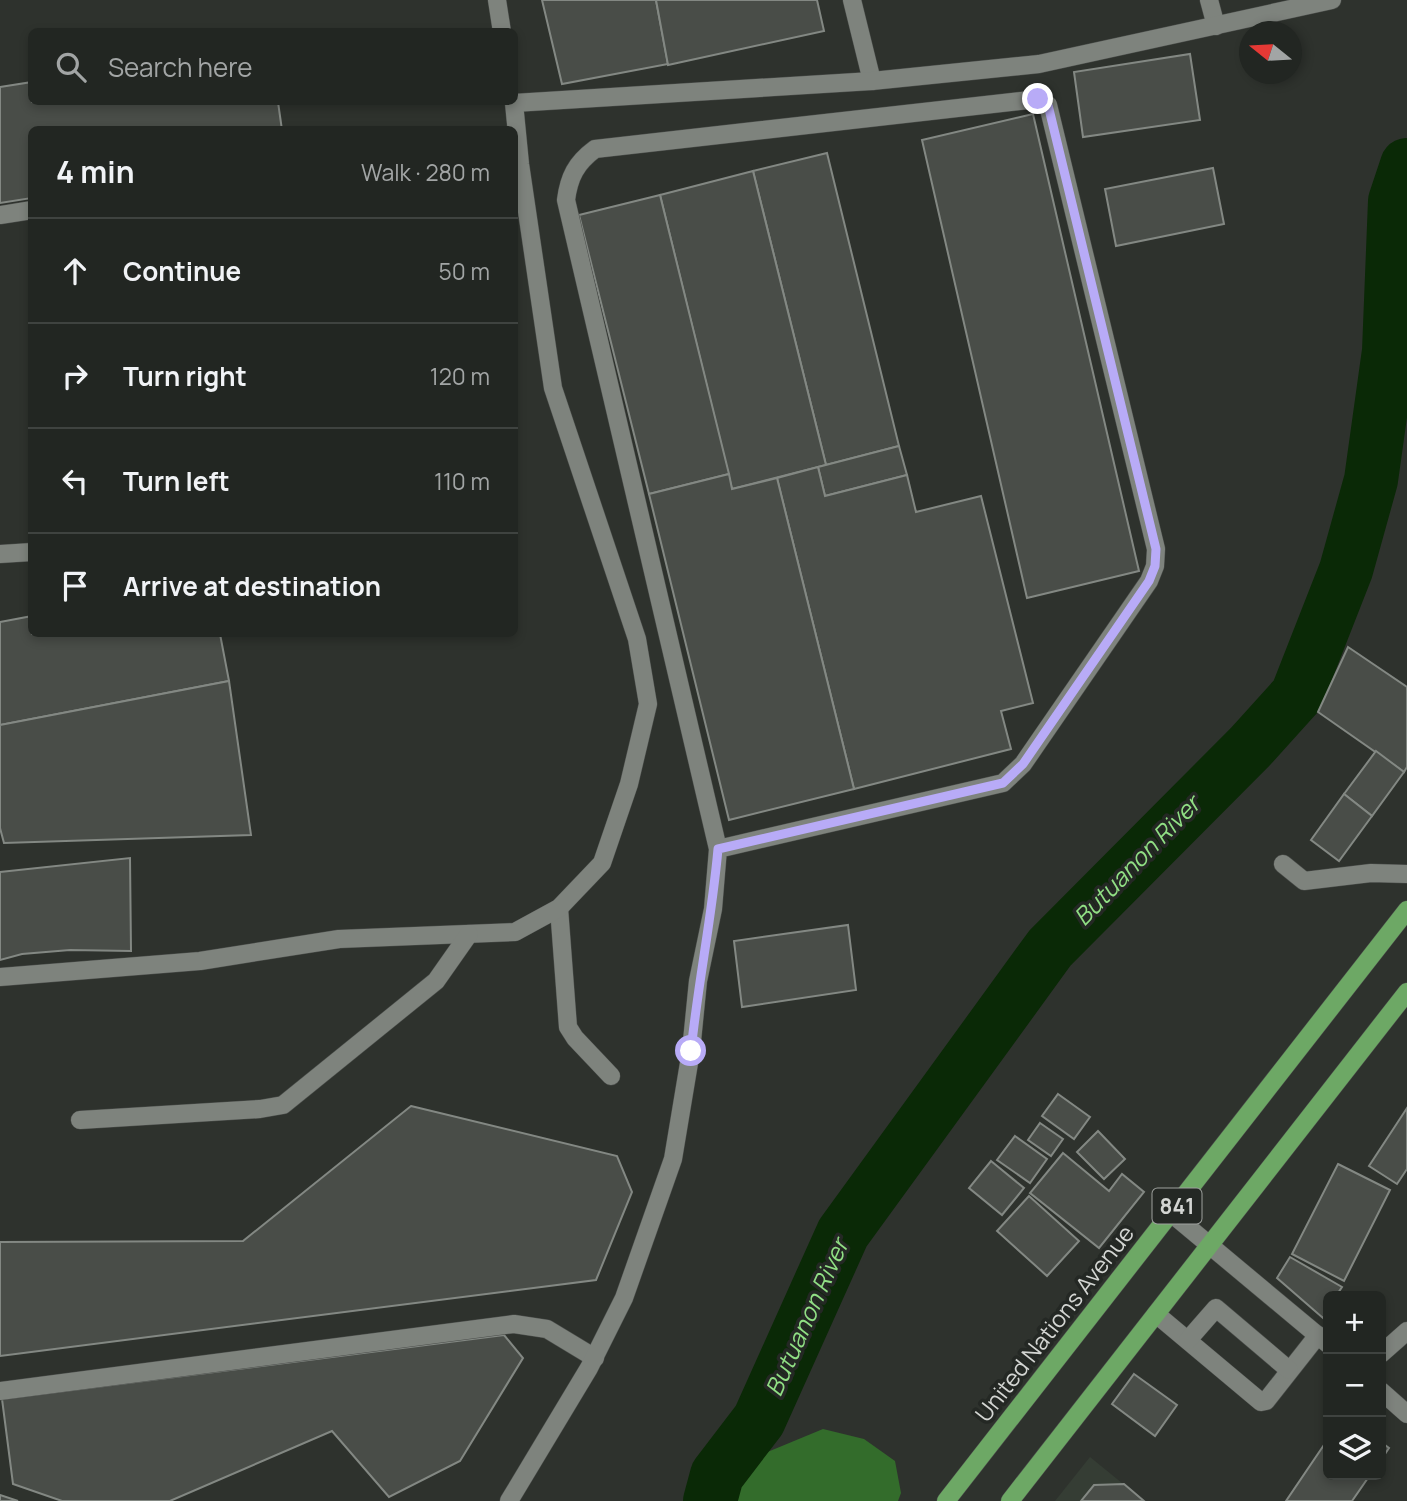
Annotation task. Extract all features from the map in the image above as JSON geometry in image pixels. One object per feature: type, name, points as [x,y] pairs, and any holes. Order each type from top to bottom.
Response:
[{"type":"main road","name":"United Nations Avenue","points":[[946,1501],[1407,910]]},
{"type":"main road","name":"841","points":[[1010,1501],[1407,992]]},
{"type":"street","points":[[497,0],[501,28]]},
{"type":"street","points":[[852,0],[872,81]]},
{"type":"street","points":[[1209,0],[1216,26]]},
{"type":"street","points":[[518,102],[872,81],[1039,64],[1332,0]]},
{"type":"street","points":[[509,1501],[595,1357],[624,1298],[673,1160],[691,1051],[698,981],[713,909],[718,849],[566,200],[569,181],[579,161],[595,149],[1038,99],[1048,105],[1156,549],[1155,566],[1149,581],[1023,764],[1003,783],[718,849]]},
{"type":"street","points":[[514,105],[516,126]]},
{"type":"street","points":[[0,977],[200,961],[339,939],[515,932],[559,908],[602,863],[629,784],[648,704],[637,639],[553,388],[518,143]]},
{"type":"street","points":[[0,215],[28,211]]},
{"type":"street","points":[[0,554],[28,552]]},
{"type":"street","points":[[1283,864],[1304,881],[1371,873],[1407,874]]},
{"type":"street","points":[[559,908],[568,1027],[611,1076]]},
{"type":"street","points":[[80,1120],[260,1109],[283,1105],[436,981],[470,934]]},
{"type":"street","points":[[1156,1314],[1261,1402],[1266,1401],[1289,1370],[1323,1340],[1171,1213]]},
{"type":"street","points":[[1188,1340],[1216,1308],[1289,1370]]},
{"type":"street","points":[[0,1391],[514,1324],[547,1329],[595,1357]]},
{"type":"street","points":[[1386,1350],[1407,1331]]},
{"type":"street","points":[[1386,1395],[1407,1414]]},
{"type":"shaded area","points":[[1090,1457],[1144,1501],[1055,1501]]},
{"type":"green space","points":[[823,1429],[864,1439],[895,1461],[901,1493],[898,1501],[725,1501],[746,1461]]},
{"type":"building","points":[[542,0],[656,0],[668,64],[562,84]]},
{"type":"building","points":[[656,0],[817,0],[824,31],[668,65]]},
{"type":"building","points":[[1190,54],[1200,120],[1083,137],[1074,72]]},
{"type":"building","points":[[28,83],[28,105],[278,105],[281,126],[28,126],[28,199],[0,203],[0,87]]},
{"type":"building","points":[[1033,114],[1139,571],[1027,598],[922,140]]},
{"type":"building","points":[[827,153],[899,446],[826,465],[753,171]]},
{"type":"building","points":[[1213,168],[1224,224],[1116,246],[1105,189]]},
{"type":"building","points":[[753,171],[826,465],[732,489],[660,195]]},
{"type":"building","points":[[660,195],[729,474],[649,494],[579,215]]},
{"type":"building","points":[[899,446],[907,475],[825,496],[818,467]]},
{"type":"building","points":[[818,467],[825,496],[907,475],[916,512],[981,496],[1033,703],[1001,711],[1011,749],[854,789],[777,478]]},
{"type":"building","points":[[729,474],[732,489],[777,478],[854,789],[729,820],[649,494]]},
{"type":"building","points":[[28,617],[28,637],[221,637],[229,681],[0,725],[0,622]]},
{"type":"building","points":[[1348,647],[1407,687],[1407,767],[1404,772],[1318,712]]},
{"type":"building","points":[[229,681],[251,835],[4,843],[0,828],[0,725]]},
{"type":"building","points":[[1376,751],[1404,772],[1372,816],[1344,794]]},
{"type":"building","points":[[1344,794],[1372,816],[1339,861],[1311,840]]},
{"type":"building","points":[[130,858],[131,951],[70,950],[22,954],[0,960],[0,872]]},
{"type":"building","points":[[848,925],[856,990],[742,1007],[734,941]]},
{"type":"building","points":[[1058,1094],[1090,1117],[1074,1139],[1042,1116]]},
{"type":"building","points":[[411,1106],[617,1156],[632,1192],[596,1280],[0,1356],[0,1242],[243,1241]]},
{"type":"building","points":[[1407,1108],[1407,1169],[1397,1184],[1369,1166]]},
{"type":"building","points":[[1040,1123],[1063,1139],[1051,1156],[1028,1140]]},
{"type":"building","points":[[1098,1131],[1125,1159],[1104,1179],[1077,1152]]},
{"type":"building","points":[[1015,1136],[1047,1159],[1030,1183],[997,1160]]},
{"type":"building","points":[[1063,1153],[1109,1191],[1122,1174],[1144,1192],[1099,1248],[1030,1193]]},
{"type":"building","points":[[991,1161],[1024,1188],[1002,1215],[969,1188]]},
{"type":"building","points":[[1338,1164],[1390,1190],[1344,1281],[1292,1254]]},
{"type":"building","points":[[1029,1196],[1079,1241],[1047,1276],[997,1231]]},
{"type":"building","points":[[1290,1257],[1342,1287],[1339,1291],[1323,1291],[1323,1318],[1277,1278]]},
{"type":"building","points":[[504,1335],[523,1358],[460,1461],[389,1497],[332,1431],[170,1501],[62,1501],[13,1484],[2,1399]]},
{"type":"building","points":[[1134,1374],[1177,1405],[1155,1436],[1112,1404]]},
{"type":"building","points":[[1323,1446],[1323,1480],[1367,1480],[1352,1501],[1286,1501]]},
{"type":"building","points":[[1124,1484],[1144,1501],[1081,1501],[1094,1485]]},
{"type":"building","points":[[0,1495],[18,1501],[0,1501]]},
{"type":"waterway","name":"Butuanon River","points":[[710,1501],[717,1475],[759,1420],[843,1233],[1050,948],[1250,747],[1297,695],[1346,570],[1371,480],[1389,351],[1395,201],[1407,165]]},
{"type":"route","points":[[691,1051],[698,981],[713,909],[718,849],[1003,783],[1023,764],[1149,581],[1155,566],[1156,549],[1048,105],[1038,99]]}]
